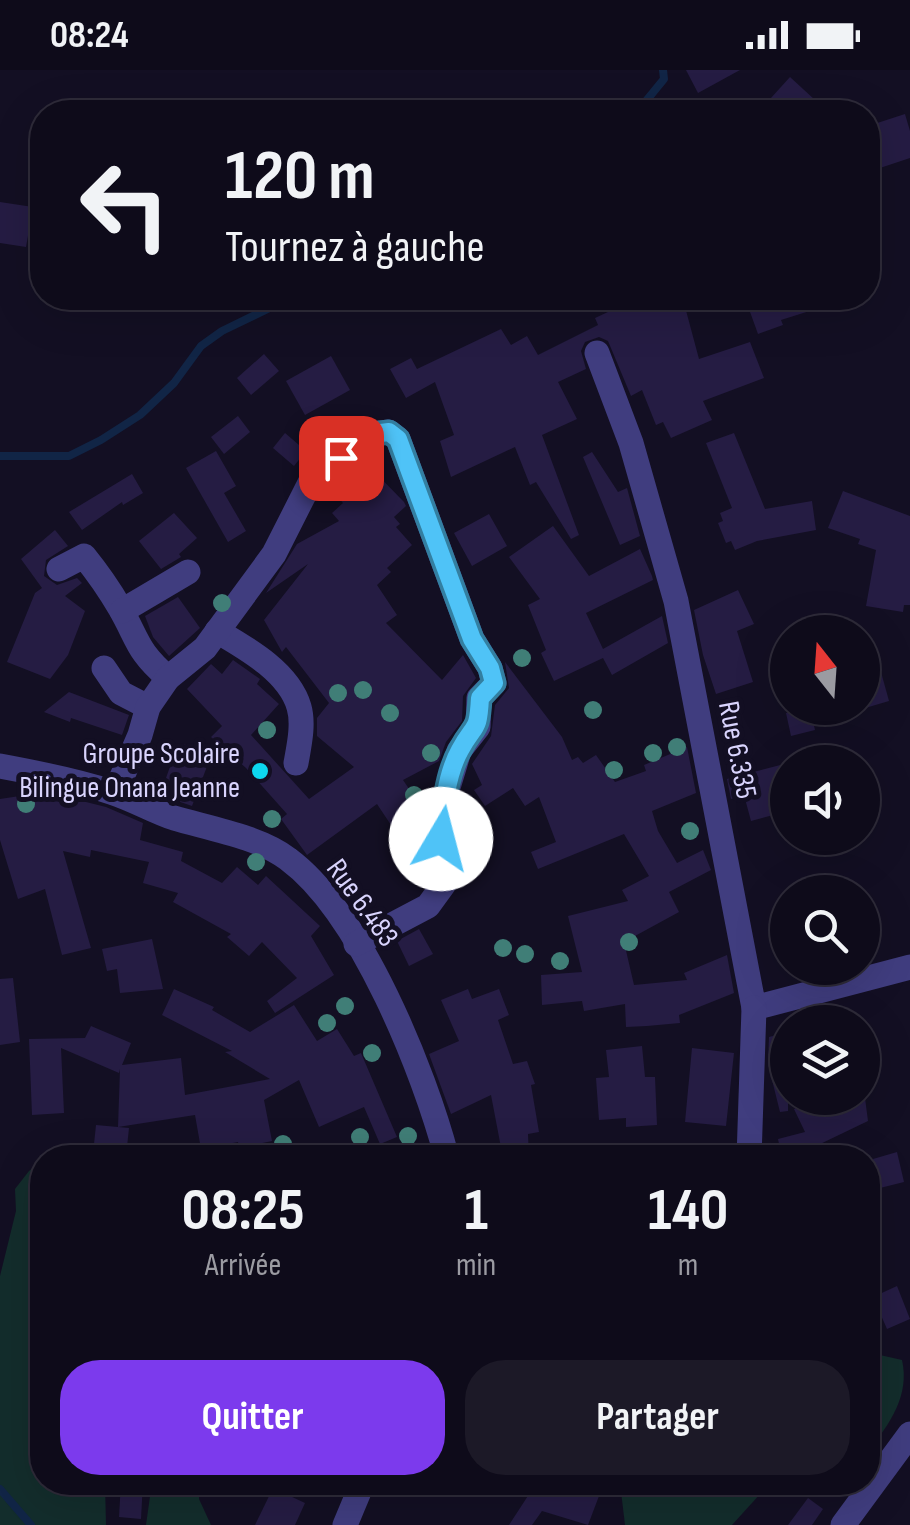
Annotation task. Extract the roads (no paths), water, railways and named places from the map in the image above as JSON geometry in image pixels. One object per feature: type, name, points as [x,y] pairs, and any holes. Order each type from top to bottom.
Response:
[{"type":"street","name":"Rue 6.335","points":[[598,352],[631,442],[676,601],[754,1008],[749,1145]]},
{"type":"street","points":[[116,793],[148,707],[168,678],[218,631],[274,554],[310,483],[372,434],[389,432],[398,439],[472,639],[490,668],[494,683],[480,698],[478,728],[459,750],[443,804],[444,884],[428,906],[356,944]]},
{"type":"street","points":[[60,569],[84,556],[122,611],[134,640],[168,678]]},
{"type":"street","points":[[122,611],[188,572]]},
{"type":"street","points":[[218,631],[262,660],[298,703],[296,763]]},
{"type":"street","points":[[104,668],[121,692],[148,707]]},
{"type":"street","name":"Rue 6.483","points":[[0,766],[116,793],[288,858],[332,906],[382,990],[420,1072],[443,1145]]},
{"type":"street","points":[[754,1008],[910,967]]},
{"type":"street","points":[[880,1475],[910,1434]]},
{"type":"street","points":[[345,1525],[358,1495]]},
{"type":"street","points":[[843,1525],[865,1495]]},
{"type":"waterway","points":[[647,100],[664,79],[663,70]]},
{"type":"waterway","points":[[0,456],[69,456],[101,440],[140,415],[174,383],[201,346],[265,310]]},
{"type":"waterway","points":[[0,1489],[31,1525]]},
{"type":"place","name":"Groupe Scolaire Bilingue Onana Jeanne","points":[[260,771]]}]
